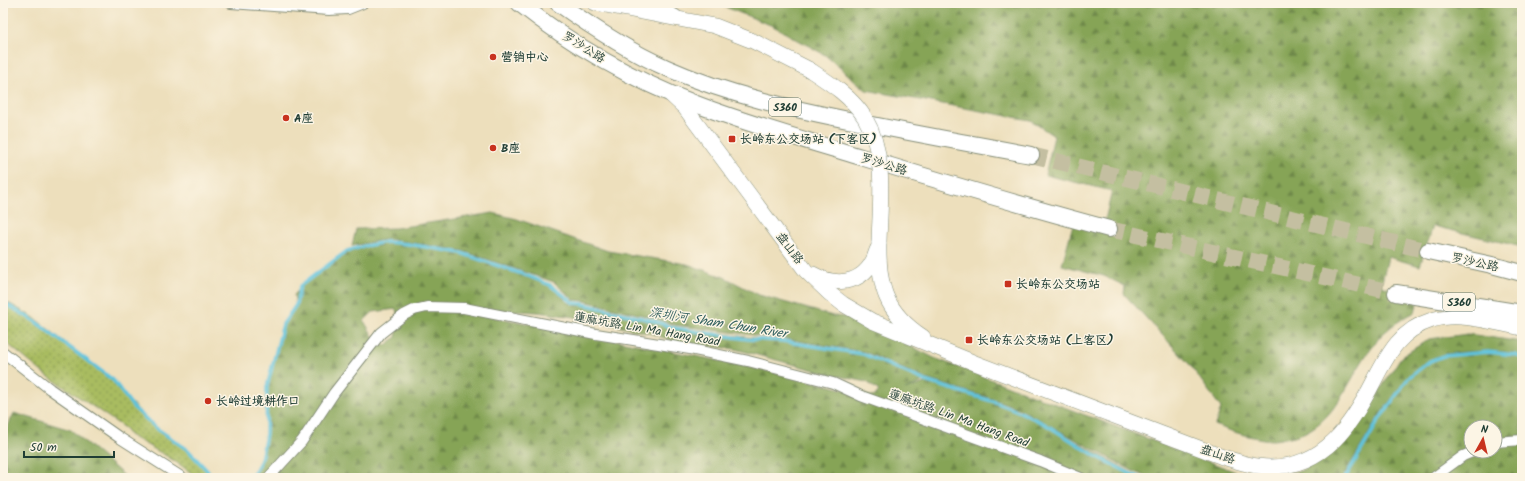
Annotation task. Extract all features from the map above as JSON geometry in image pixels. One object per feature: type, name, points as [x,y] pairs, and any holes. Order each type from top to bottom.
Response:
[{"type":"main road","name":"罗沙公路","points":[[519,3],[593,54],[628,73],[695,104],[992,197],[1109,229]]},
{"type":"main road","name":"罗沙公路","points":[[558,3],[589,25],[627,48],[666,68],[714,87],[748,98],[790,108],[1031,155]]},
{"type":"main road","points":[[595,3],[704,24]]},
{"type":"main road","name":"盘山路","points":[[704,24],[727,30],[747,38],[810,70],[842,92],[864,117],[872,132],[880,173],[879,259],[882,287],[894,311],[905,323],[918,333],[956,355]]},
{"type":"main road","name":"盘山路","points":[[665,91],[686,108],[806,271],[829,293],[857,313],[897,332],[956,355],[1220,456],[1246,464],[1270,467],[1292,464],[1314,456],[1334,442],[1360,409],[1388,354],[1401,338],[1416,327],[1433,320],[1452,317],[1469,318],[1522,328]]},
{"type":"main road","points":[[806,271],[830,281],[848,281],[865,272],[870,266],[877,252],[879,242]]},
{"type":"main road","name":"罗沙公路","points":[[1428,251],[1522,273]]},
{"type":"main road","name":"S360","points":[[1396,293],[1522,313]]},
{"type":"street","points":[[231,3],[329,10],[348,8],[363,3]]},
{"type":"street","points":[[659,3],[673,14],[704,24]]},
{"type":"street","name":"蓮麻坑路 Lin Ma Hang Road","points":[[268,478],[302,441],[334,393],[381,333],[404,315],[414,310],[440,306],[464,308],[596,334],[690,349],[748,361],[833,383],[861,396],[1081,478]]},
{"type":"street","points":[[3,352],[50,389],[120,438],[183,478]]},
{"type":"street","points":[[1503,441],[1522,440]]},
{"type":"street","points":[[1433,478],[1463,456]]},
{"type":"green space","points":[[715,3],[1522,3],[1522,247],[1433,226],[1420,266],[1388,257],[1381,286],[1419,296],[1415,312],[1396,323],[1380,337],[1359,366],[1341,398],[1331,412],[1319,424],[1304,433],[1277,440],[1256,438],[1235,432],[1215,425],[1221,408],[1190,365],[1124,294],[1125,286],[1104,276],[1062,265],[1075,217],[1104,224],[1112,191],[1045,175],[1054,136],[1030,120],[866,90],[825,55],[773,26]]},
{"type":"green space","points":[[493,213],[517,219],[608,251],[687,264],[724,277],[759,295],[833,316],[857,318],[934,358],[1236,472],[1256,475],[1282,474],[1300,471],[1337,449],[1353,432],[1401,357],[1429,339],[1468,334],[1522,342],[1522,356],[1505,352],[1461,352],[1436,357],[1424,364],[1409,376],[1381,413],[1342,478],[1149,478],[1133,471],[1020,409],[996,400],[926,379],[865,352],[786,339],[675,325],[654,318],[585,301],[574,300],[554,282],[463,251],[388,239],[352,246],[356,229],[396,228]]},
{"type":"green space","points":[[386,242],[417,245],[422,254],[419,246],[458,253],[550,285],[569,303],[583,304],[674,328],[786,342],[863,354],[924,381],[905,390],[928,382],[995,402],[1041,422],[1141,478],[252,478],[258,466],[264,447],[267,424],[267,392],[283,324],[296,305],[294,295],[306,282],[347,251]],"holes":[[[465,308],[537,312],[575,317],[648,333],[679,342],[735,349],[833,375],[867,382],[879,391],[874,397],[720,361],[462,311]],[[396,309],[400,318],[396,337],[386,345],[377,343],[364,321],[373,312]]]},
{"type":"green space","points":[[3,300],[33,317],[113,380],[126,397],[154,427],[188,450],[214,478],[197,478],[173,460],[129,435],[126,429],[42,372],[3,340]]},
{"type":"green space","points":[[1488,352],[1515,355],[1522,358],[1522,478],[1345,478],[1385,411],[1409,379],[1422,366],[1436,358],[1455,354]]},
{"type":"green space","points":[[14,413],[71,430],[127,478],[3,478],[3,430],[5,432]]},
{"type":"waterway","name":"深圳河 Sham Chun River","points":[[249,478],[261,460],[266,434],[267,387],[283,324],[296,305],[300,286],[347,251],[386,242],[408,244],[461,253],[550,285],[574,303],[654,321],[674,328],[747,339],[782,341],[863,354],[928,382],[995,402],[1020,412],[1045,424],[1096,456],[1141,478]]},
{"type":"waterway","name":"深圳河 Sham Chun River","points":[[3,302],[36,322],[113,380],[133,407],[156,428],[188,450],[214,478]]},
{"type":"waterway","name":"深圳河 Sham Chun River","points":[[1345,478],[1379,420],[1409,377],[1430,361],[1443,356],[1488,352],[1515,355],[1522,358]]},
{"type":"tunnel","points":[[1031,155],[1428,251]]},
{"type":"tunnel","points":[[1109,229],[1396,293]]},
{"type":"place","name":"营销中心","points":[[493,57]]},
{"type":"place","name":"A座","points":[[286,118]]},
{"type":"place","name":"长岭东公交场站 (下客区)","points":[[732,139]]},
{"type":"place","name":"B座","points":[[493,148]]},
{"type":"place","name":"长岭东公交场站","points":[[1008,284]]},
{"type":"place","name":"长岭东公交场站 (上客区)","points":[[969,340]]},
{"type":"place","name":"长岭过境耕作口","points":[[208,401]]}]
